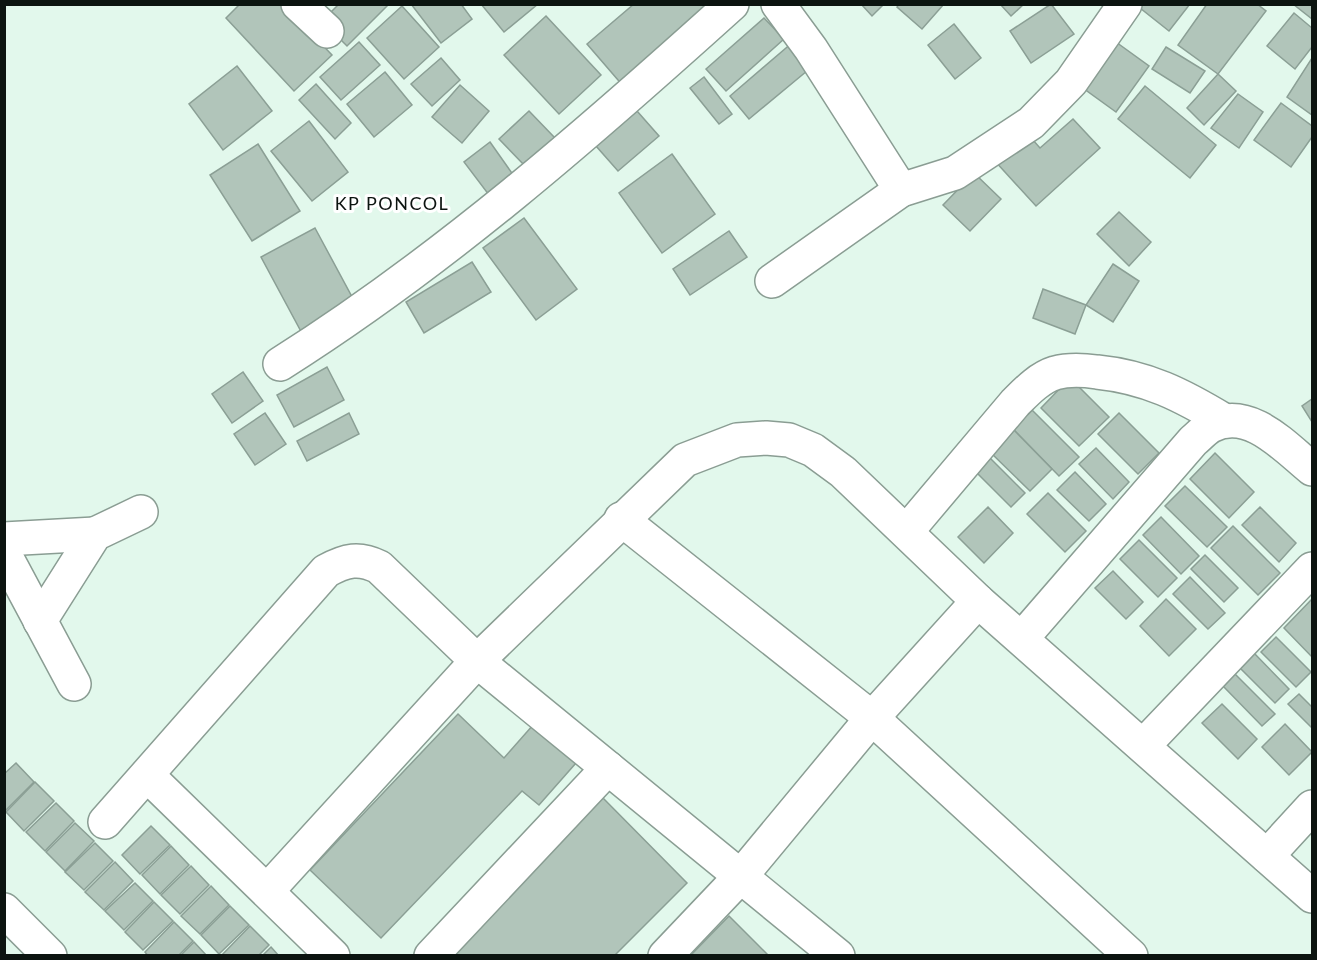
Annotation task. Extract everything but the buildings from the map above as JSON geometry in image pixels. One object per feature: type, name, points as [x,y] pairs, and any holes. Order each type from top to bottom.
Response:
[{"type":"street","points":[[298,4],[327,31]]},
{"type":"street","points":[[280,364],[355,317],[585,136],[732,4]]},
{"type":"street","points":[[778,4],[812,49],[901,190]]},
{"type":"street","points":[[772,281],[901,190],[955,173],[1031,123],[1071,82],[1125,4]]},
{"type":"street","points":[[907,531],[1015,403],[1034,385],[1055,373],[1079,370],[1129,375],[1166,389],[1226,421]]},
{"type":"street","points":[[1023,638],[1193,441],[1210,427],[1226,421],[1241,421],[1260,428],[1312,469]]},
{"type":"street","points":[[267,891],[477,661],[621,519],[685,460],[737,440],[766,438],[789,440],[813,450],[843,472],[978,601],[1023,638],[1312,896]]},
{"type":"street","points":[[4,539],[95,534],[141,512]]},
{"type":"street","points":[[621,519],[872,718],[1131,956]]},
{"type":"street","points":[[40,621],[95,534]]},
{"type":"street","points":[[4,553],[74,684]]},
{"type":"street","points":[[105,822],[327,571],[343,561],[360,559],[379,567],[477,661],[838,956]]},
{"type":"street","points":[[1143,746],[1312,569]]},
{"type":"street","points":[[665,956],[741,876],[872,718],[978,601]]},
{"type":"street","points":[[431,956],[608,768]]},
{"type":"street","points":[[147,774],[333,956]]},
{"type":"street","points":[[1268,856],[1312,807]]},
{"type":"street","points":[[4,910],[50,956]]},
{"type":"district","name":"KP PONCOL","points":[[392,204]]}]
